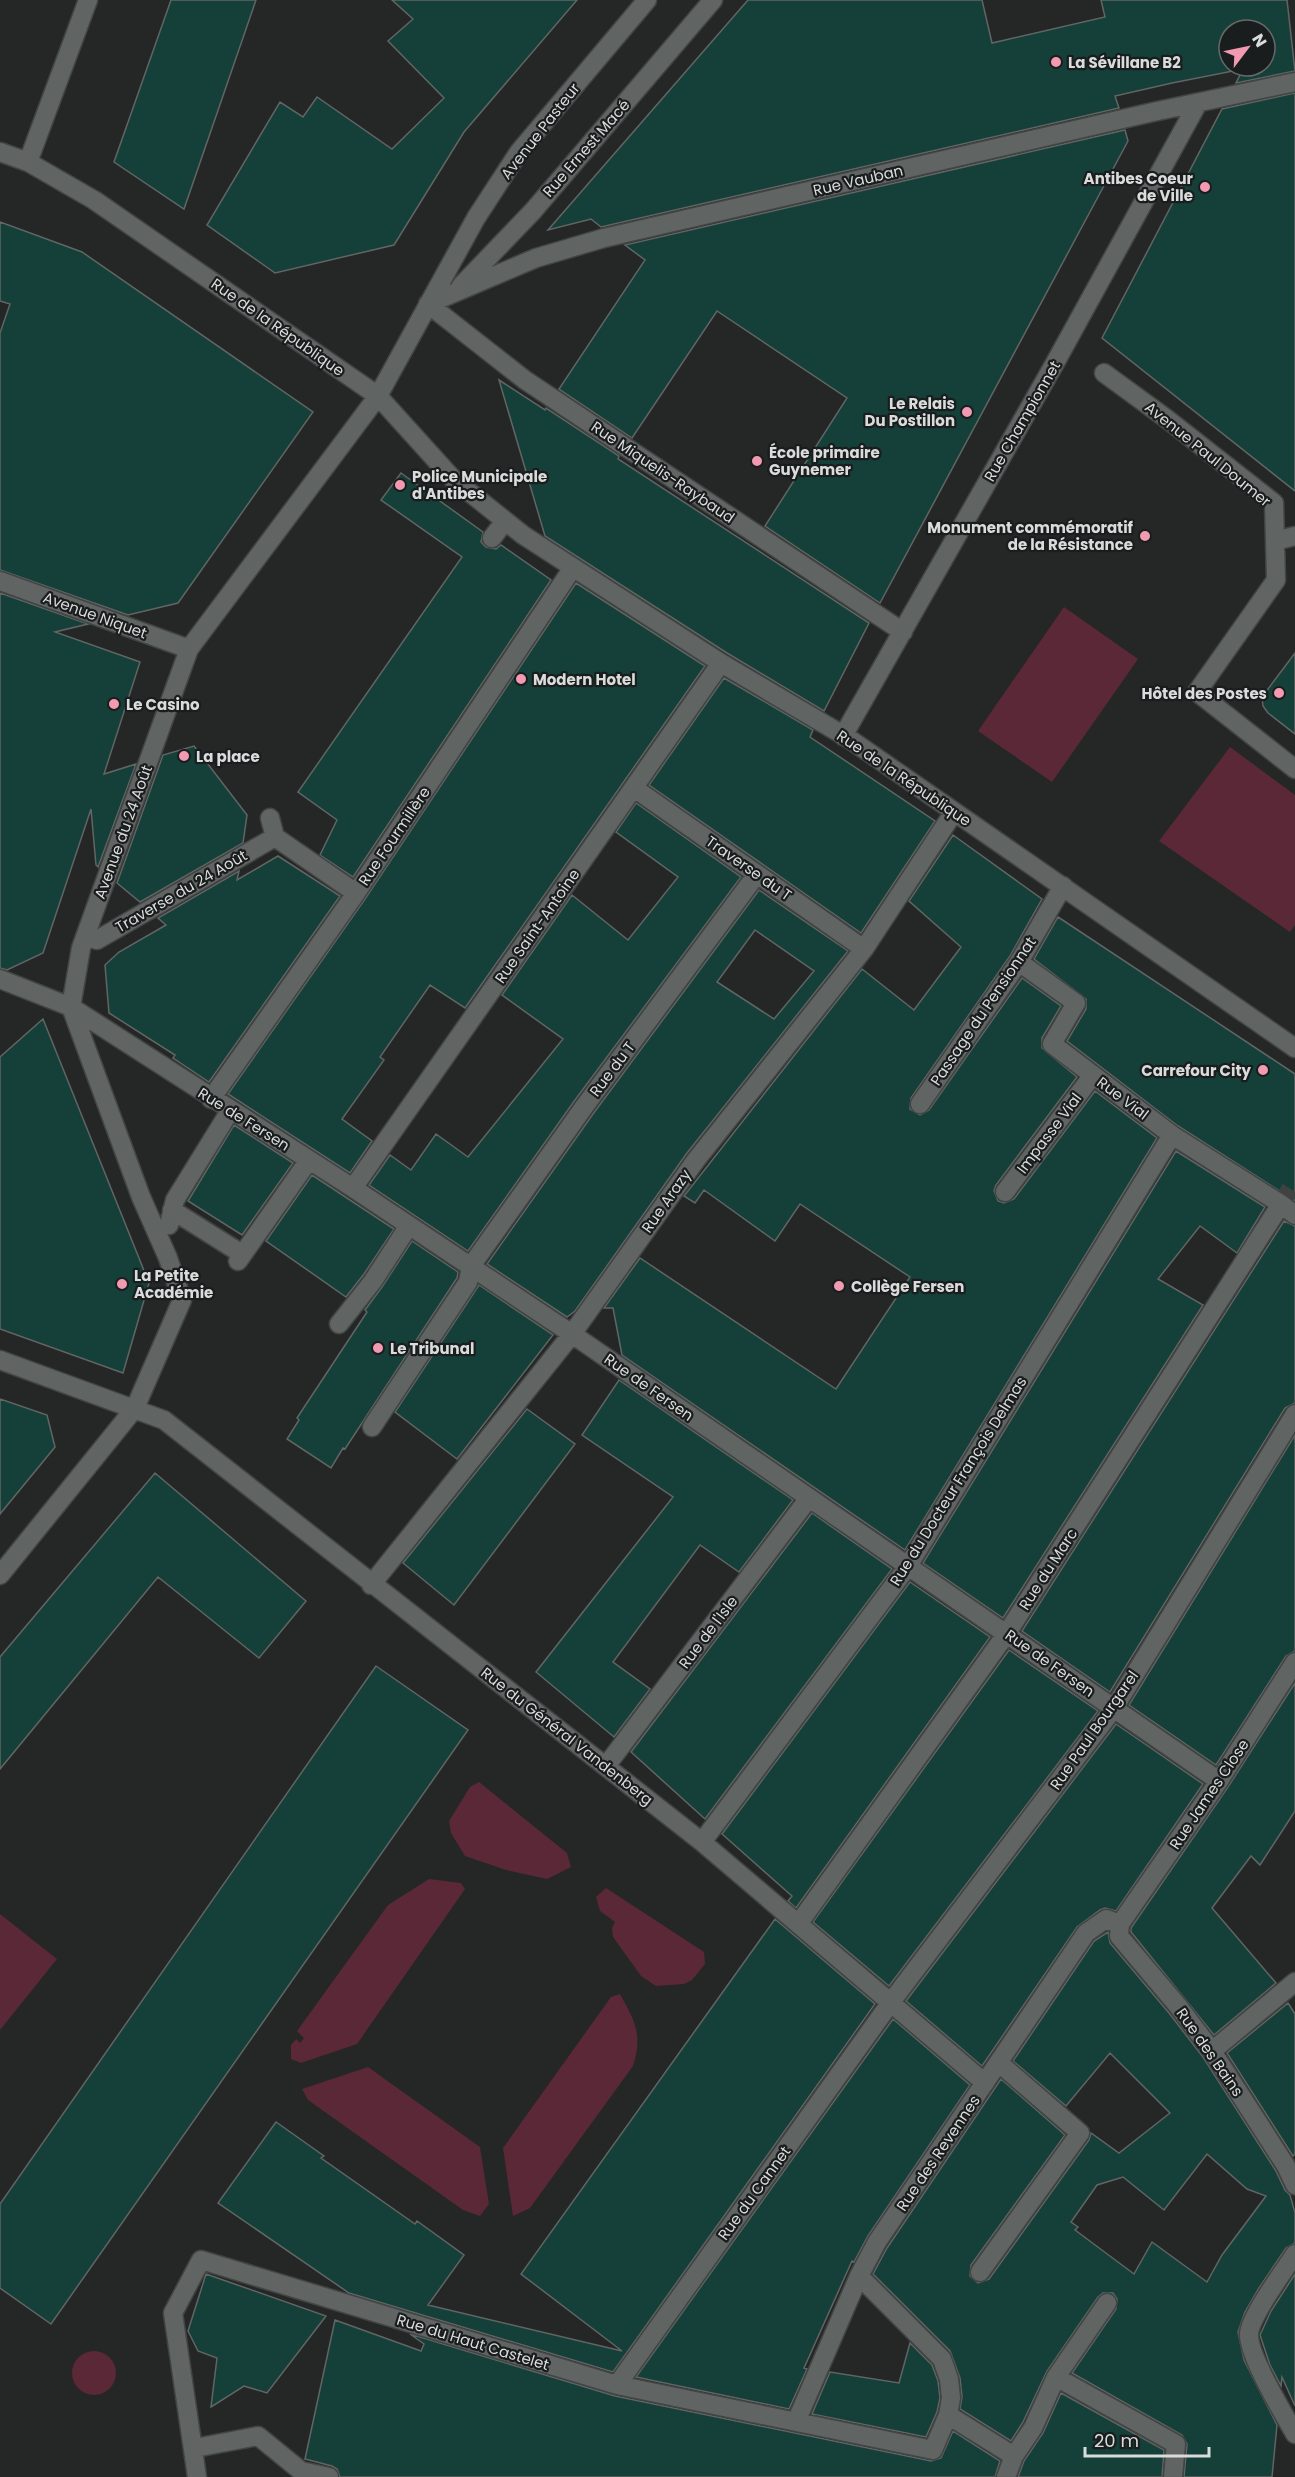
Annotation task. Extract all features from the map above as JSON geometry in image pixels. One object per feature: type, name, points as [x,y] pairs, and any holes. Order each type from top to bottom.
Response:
[{"type":"street","points":[[28,162],[88,0]]},
{"type":"street","name":"Avenue Pasteur","points":[[428,304],[476,218],[519,152],[647,0]]},
{"type":"street","name":"Rue Ernest Macé","points":[[455,292],[533,211],[714,0]]},
{"type":"street","name":"Rue Vauban","points":[[428,304],[536,258],[604,238],[1295,82]]},
{"type":"street","name":"Rue Championnet","points":[[843,736],[1056,363],[1198,103]]},
{"type":"street","name":"Rue de la République","points":[[0,152],[28,162],[94,200],[378,396],[453,479],[505,521],[572,568],[721,663],[843,736],[1295,1048]]},
{"type":"street","name":"Avenue du 24 Août","points":[[71,1007],[81,948],[189,649],[378,396],[428,304]]},
{"type":"street","name":"Rue Miquelis-Raybaud","points":[[428,304],[525,380],[903,632]]},
{"type":"street","name":"Avenue Paul Doumer","points":[[1104,373],[1274,503],[1276,580],[1197,692],[1295,769]]},
{"type":"street","points":[[492,538],[505,521]]},
{"type":"street","points":[[1275,541],[1295,536]]},
{"type":"street","name":"Rue Fourmillère","points":[[211,1099],[356,894],[572,568]]},
{"type":"street","name":"Avenue Niquet","points":[[0,581],[189,649]]},
{"type":"street","name":"Rue Saint-Antoine","points":[[353,1188],[721,663]]},
{"type":"street","name":"Traverse du T","points":[[634,788],[864,949]]},
{"type":"street","name":"Rue Arazy","points":[[371,1585],[572,1334],[696,1160],[864,949],[954,812]]},
{"type":"street","points":[[270,818],[275,837],[356,894]]},
{"type":"street","name":"Traverse du 24 Août","points":[[86,936],[97,940],[275,837]]},
{"type":"street","name":"Rue du T","points":[[372,1427],[468,1282],[471,1266],[584,1107],[757,874]]},
{"type":"street","name":"Passage du Pensionnat","points":[[920,1104],[1019,962],[1063,886]]},
{"type":"street","name":"Rue Vial","points":[[1019,962],[1076,1003],[1052,1044],[1172,1135],[1288,1209]]},
{"type":"street","name":"Rue de Fersen","points":[[0,980],[71,1007],[211,1099],[353,1188],[408,1227],[572,1334],[1219,1781]]},
{"type":"street","points":[[0,1575],[135,1408],[182,1300],[71,1007]]},
{"type":"street","name":"Impasse Vial","points":[[1005,1192],[1093,1075]]},
{"type":"street","points":[[230,1111],[175,1200],[171,1218],[240,1258],[309,1160]]},
{"type":"street","name":"Rue du Docteur François Delmas","points":[[702,1842],[908,1566],[1172,1135]]},
{"type":"street","name":"Rue du Marc","points":[[799,1923],[1007,1633],[1288,1209]]},
{"type":"street","points":[[339,1324],[373,1281],[408,1227]]},
{"type":"street","name":"Rue du Général Vandenberg","points":[[0,1360],[164,1420],[371,1585],[702,1842],[985,2083]]},
{"type":"street","name":"Rue Paul Bourgarel","points":[[891,2002],[1114,1708],[1295,1414]]},
{"type":"street","name":"Rue de l'Isle","points":[[606,1766],[809,1498]]},
{"type":"street","name":"Rue James Close","points":[[1120,1924],[1219,1781],[1295,1662]]},
{"type":"street","name":"Rue des Revennes","points":[[796,2422],[859,2276],[877,2242],[1086,1933],[1106,1919],[1120,1924]]},
{"type":"street","name":"Rue des Bains","points":[[1120,1924],[1119,1936],[1178,2006],[1212,2051],[1286,2166],[1295,2185]]},
{"type":"street","points":[[1212,2051],[1295,1982]]},
{"type":"street","name":"Rue du Cannet","points":[[617,2385],[891,2002]]},
{"type":"street","points":[[980,2272],[1080,2133],[999,2063]]},
{"type":"street","points":[[1295,2254],[1256,2315],[1249,2332],[1251,2349],[1295,2434]]},
{"type":"street","name":"Rue du Haut Castelet","points":[[197,2477],[195,2448],[173,2313],[201,2260],[617,2385],[933,2450],[948,2415]]},
{"type":"street","points":[[859,2276],[942,2359],[949,2379],[951,2398],[948,2415],[1014,2456]]},
{"type":"street","points":[[1005,2477],[1014,2456],[1033,2428],[1056,2377],[1107,2303]]},
{"type":"street","points":[[1056,2377],[1176,2444],[1173,2477]]},
{"type":"street","points":[[195,2448],[258,2436],[301,2471],[329,2477]]},
{"type":"shaded area","points":[[1064,607],[1138,659],[1052,782],[978,731]]},
{"type":"shaded area","points":[[1230,747],[1295,795],[1295,925],[1290,932],[1159,841]]},
{"type":"shaded area","points":[[479,1782],[567,1853],[571,1867],[547,1879],[506,1870],[465,1856],[451,1833],[449,1821],[470,1787]]},
{"type":"shaded area","points":[[429,1879],[461,1883],[465,1889],[357,2044],[301,2063],[291,2059],[291,2045],[296,2039],[300,2043],[304,2038],[297,2031],[388,1905]]},
{"type":"shaded area","points":[[606,1888],[704,1952],[705,1964],[692,1980],[684,1984],[656,1986],[641,1976],[613,1937],[612,1928],[615,1922],[600,1911],[596,1897]]},
{"type":"shaded area","points":[[0,1914],[57,1959],[0,2030]]},
{"type":"shaded area","points":[[620,1994],[636,2028],[637,2045],[633,2066],[530,2208],[513,2216],[503,2148],[611,1997]]},
{"type":"shaded area","points":[[368,2067],[480,2147],[489,2204],[480,2216],[463,2210],[308,2100],[302,2089]]},
{"type":"shaded area","points":[[94,2351],[110,2357],[116,2373],[110,2389],[94,2395],[78,2389],[72,2373],[78,2357]]},
{"type":"building","points":[[171,0],[256,0],[184,209],[114,162]]},
{"type":"building","points":[[392,0],[577,0],[464,132],[394,245],[275,273],[207,225],[280,102],[303,117],[317,97],[392,149],[444,98],[388,41],[413,19]]},
{"type":"building","points":[[748,0],[982,0],[992,43],[1105,17],[1101,0],[1287,0],[1295,71],[1277,75],[1277,18],[1217,18],[1217,74],[1115,96],[1119,108],[601,227],[591,219],[548,230]]},
{"type":"building","points":[[1238,78],[1261,78],[1236,83]]},
{"type":"building","points":[[1295,93],[1295,491],[1102,338],[1222,109]]},
{"type":"building","points":[[1125,130],[1128,141],[880,603],[765,526],[847,398],[717,311],[632,438],[559,389],[645,260],[625,245]]},
{"type":"building","points":[[0,222],[82,252],[313,412],[178,603],[128,615],[0,570],[0,333],[10,304],[0,301]]},
{"type":"building","points":[[499,380],[545,410],[546,408],[619,456],[618,459],[869,623],[824,711],[727,653],[545,536]]},
{"type":"building","points":[[401,473],[483,532],[481,542],[486,547],[496,549],[501,545],[551,580],[353,877],[320,855],[337,820],[298,792],[462,557],[381,500]]},
{"type":"building","points":[[576,583],[705,666],[465,1008],[430,985],[380,1057],[384,1060],[342,1119],[372,1141],[350,1173],[228,1094],[365,899]]},
{"type":"building","points":[[0,593],[88,624],[55,632],[140,662],[104,774],[136,764],[98,867],[91,809],[43,953],[7,970],[0,968]]},
{"type":"building","name":"Hôtel des Postes","points":[[1295,653],[1295,734],[1268,713],[1263,706],[1262,697]]},
{"type":"building","points":[[724,678],[813,730],[810,737],[935,821],[861,933],[649,785]]},
{"type":"building","points":[[194,746],[247,815],[243,843],[140,902],[117,883],[163,755]]},
{"type":"building","points":[[636,803],[741,877],[575,1100],[468,1251],[369,1185],[390,1155],[411,1170],[436,1134],[468,1157],[563,1039],[502,995],[572,895],[628,940],[678,877],[616,832]]},
{"type":"building","points":[[953,835],[1042,899],[1010,956],[911,1098],[910,1109],[920,1115],[929,1110],[1022,978],[1061,1006],[1042,1038],[1042,1048],[1077,1077],[996,1185],[994,1191],[998,1201],[1004,1203],[1014,1199],[1095,1091],[1157,1138],[905,1550],[622,1355],[613,1308],[604,1308],[640,1258],[836,1389],[910,1277],[800,1204],[775,1241],[704,1190],[695,1203],[684,1196],[862,969],[914,1010],[961,947],[909,901]]},
{"type":"building","points":[[278,856],[340,896],[209,1082],[173,1058],[175,1055],[109,1013],[105,965],[119,952],[166,925],[158,918],[239,871],[237,880]]},
{"type":"building","points":[[759,890],[848,951],[687,1153],[575,1311],[567,1317],[487,1264],[593,1114]],"holes":[[[755,930],[814,971],[774,1019],[717,982]]]},
{"type":"building","points":[[1058,917],[1295,1074],[1295,1201],[1178,1126],[1067,1041],[1086,1009],[1086,999],[1034,959]]},
{"type":"building","points":[[43,1019],[149,1283],[123,1373],[0,1329],[0,1057]]},
{"type":"building","points":[[234,1125],[293,1163],[242,1235],[188,1201]]},
{"type":"building","points":[[1176,1151],[1265,1207],[1237,1253],[1200,1226],[1158,1279],[1203,1305],[1003,1618],[923,1563]]},
{"type":"building","points":[[312,1175],[394,1229],[346,1297],[266,1241]]},
{"type":"building","points":[[1284,1221],[1295,1226],[1295,1403],[1285,1408],[1110,1692],[1022,1631]]},
{"type":"building","name":"Le Tribunal","points":[[412,1241],[458,1272],[457,1278],[331,1468],[287,1439],[299,1420],[297,1418],[367,1312],[365,1310]]},
{"type":"building","points":[[479,1285],[553,1335],[457,1459],[395,1412]]},
{"type":"building","points":[[619,1380],[793,1500],[739,1572],[700,1545],[613,1662],[650,1689],[614,1737],[536,1672],[673,1497],[582,1435]]},
{"type":"building","points":[[0,1399],[47,1415],[55,1447],[0,1514]]},
{"type":"building","points":[[527,1409],[575,1444],[454,1605],[403,1563]]},
{"type":"building","points":[[1295,1435],[1295,1651],[1286,1656],[1216,1765],[1129,1705]]},
{"type":"building","points":[[155,1473],[306,1601],[259,1658],[158,1577],[0,1769],[0,1657]]},
{"type":"building","points":[[812,1513],[892,1569],[705,1819],[631,1752]]},
{"type":"building","points":[[910,1582],[990,1637],[796,1908],[788,1901],[792,1896],[722,1834]]},
{"type":"building","points":[[1009,1650],[1098,1711],[889,1986],[813,1922]]},
{"type":"building","points":[[376,1666],[468,1730],[51,2324],[0,2288],[0,2204]]},
{"type":"building","points":[[1295,1683],[1295,1811],[1260,1865],[1251,1856],[1212,1908],[1276,1983],[1214,2035],[1131,1932],[1131,1928],[1228,1787]]},
{"type":"building","points":[[1116,1724],[1203,1784],[1116,1911],[1105,1908],[1100,1910],[1077,1927],[982,2066],[906,2001]]},
{"type":"building","points":[[775,1919],[875,2004],[613,2372],[349,2293],[218,2203],[276,2122],[324,2156],[321,2158],[415,2224],[417,2221],[464,2255],[428,2305],[622,2351],[521,2274]]},
{"type":"building","points":[[1108,1932],[1110,1943],[1203,2057],[1290,2195],[1295,2213],[1295,2243],[1286,2248],[1259,2288],[1245,2312],[1238,2332],[1244,2360],[1277,2425],[1272,2477],[1184,2477],[1187,2444],[1182,2435],[1072,2373],[1116,2309],[1117,2299],[1113,2293],[1103,2293],[1098,2297],[1047,2371],[1023,2422],[1011,2441],[960,2409],[962,2397],[960,2378],[950,2351],[873,2274],[887,2248],[1001,2079],[1065,2135],[971,2265],[970,2276],[978,2283],[989,2279],[1089,2140],[1091,2133],[1119,2153],[1170,2113],[1110,2053],[1066,2106],[1013,2061],[1094,1941]],"holes":[[[1207,2154],[1247,2189],[1266,2196],[1222,2255],[1207,2282],[1152,2242],[1134,2274],[1075,2230],[1078,2227],[1071,2222],[1097,2185],[1123,2177],[1164,2210]]]},
{"type":"building","points":[[1288,2003],[1295,2014],[1295,2154],[1293,2156],[1227,2053]]},
{"type":"building","points":[[893,2019],[970,2085],[868,2236],[854,2262],[852,2261],[804,2368],[807,2369],[789,2409],[636,2377]]},
{"type":"building","points":[[206,2274],[326,2316],[267,2393],[244,2386],[211,2407],[217,2358],[198,2351],[188,2331]]},
{"type":"building","points":[[1295,2274],[1295,2406],[1282,2377],[1281,2386],[1270,2365],[1260,2335],[1271,2311]]},
{"type":"building","points":[[335,2320],[421,2351],[424,2344],[410,2334],[615,2396],[931,2461],[941,2458],[953,2431],[1000,2461],[995,2477],[340,2477],[337,2469],[332,2466],[305,2459]]},
{"type":"building","points":[[910,2343],[932,2365],[938,2381],[940,2398],[937,2412],[926,2437],[812,2414],[830,2372],[899,2383]]},
{"type":"building","points":[[1061,2393],[1164,2450],[1162,2477],[1018,2477],[1024,2461],[1043,2433]]},
{"type":"tunnel","points":[[1281,1204],[1295,1181]]},
{"type":"place","name":"La Sévillane B2","points":[[1056,62]]},
{"type":"place","name":"Antibes Coeur de Ville","points":[[1205,187]]},
{"type":"place","name":"Le Relais Du Postillon","points":[[967,412]]},
{"type":"place","name":"École primaire Guynemer","points":[[757,461]]},
{"type":"place","name":"Police Municipale d'Antibes","points":[[400,485]]},
{"type":"place","name":"Monument commémoratif de la Résistance","points":[[1145,536]]},
{"type":"place","name":"Modern Hotel","points":[[521,679]]},
{"type":"place","name":"Hôtel des Postes","points":[[1279,693]]},
{"type":"place","name":"Le Casino","points":[[114,704]]},
{"type":"place","name":"La place","points":[[184,756]]},
{"type":"place","name":"Carrefour City","points":[[1263,1070]]},
{"type":"place","name":"La Petite Académie","points":[[122,1284]]},
{"type":"place","name":"Collège Fersen","points":[[839,1286]]},
{"type":"place","name":"Le Tribunal","points":[[378,1348]]}]
